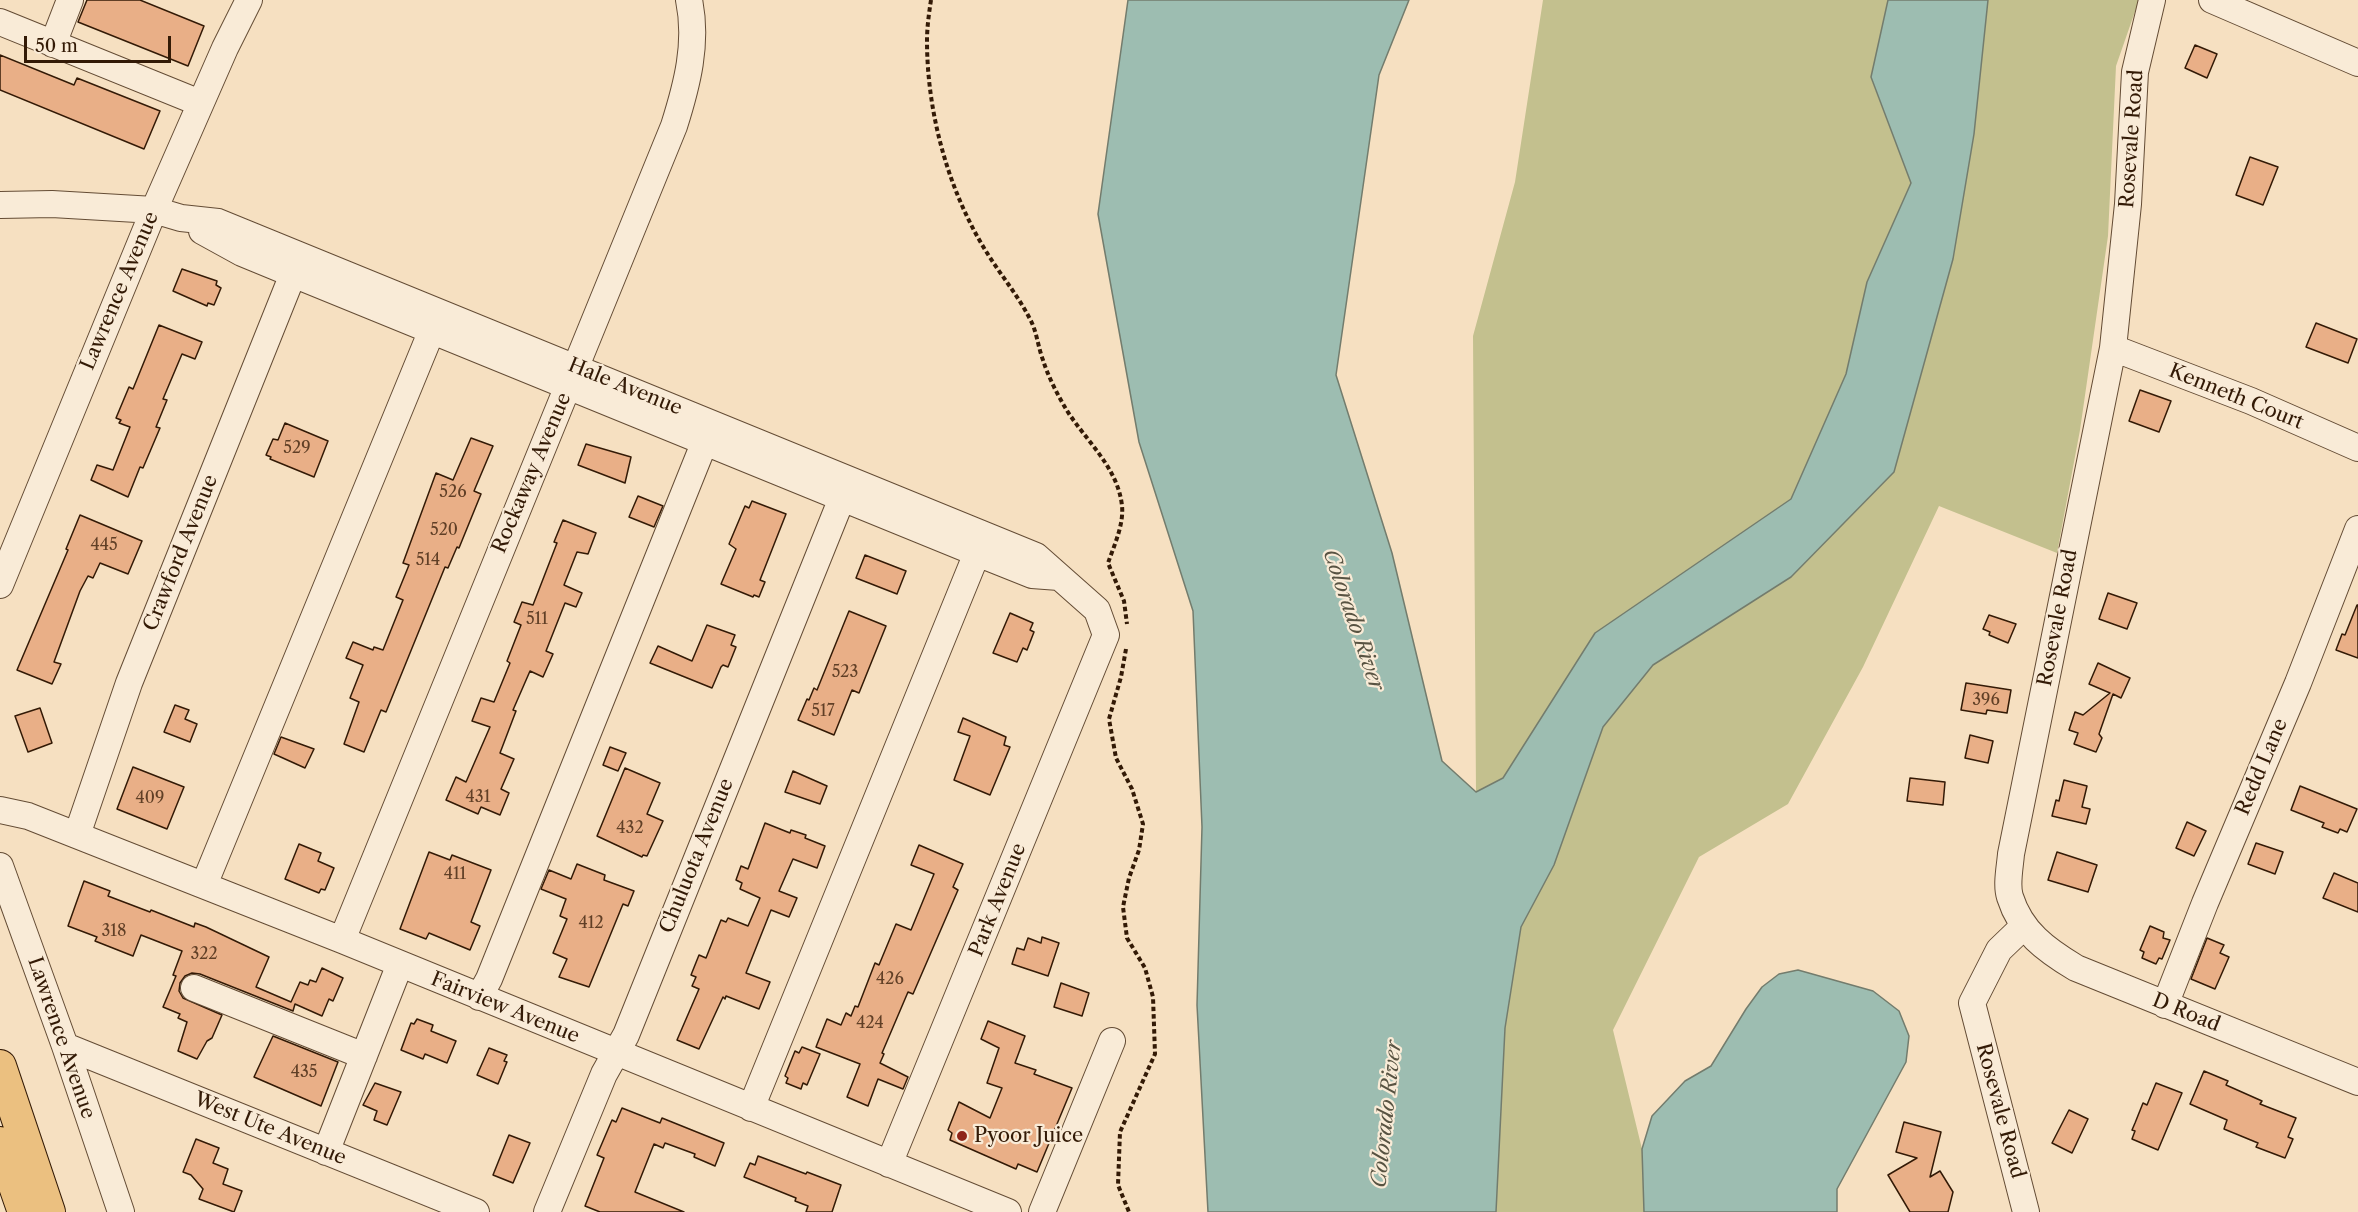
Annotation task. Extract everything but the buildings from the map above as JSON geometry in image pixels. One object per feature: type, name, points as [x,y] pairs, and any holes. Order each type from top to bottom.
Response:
[{"type":"main road","points":[[0,1066],[49,1212]]},
{"type":"main road","points":[[0,1143],[24,1212]]},
{"type":"street","points":[[53,44],[70,0]]},
{"type":"street","name":"Lawrence Avenue","points":[[0,585],[154,210],[249,0]]},
{"type":"street","name":"Rockaway Avenue","points":[[342,940],[674,126],[687,86],[692,50],[692,15],[689,0]]},
{"type":"street","name":"Rosevale Road","points":[[2026,1212],[1972,1003],[1999,950],[2024,926],[2009,895],[2011,854],[2113,348],[2128,204],[2135,72],[2152,0]]},
{"type":"street","points":[[2212,0],[2358,63]]},
{"type":"street","points":[[0,22],[200,104]]},
{"type":"street","name":"Hale Avenue","points":[[0,205],[52,204],[154,210],[181,218],[218,222],[572,376],[1036,556],[1097,610],[1120,637]]},
{"type":"street","name":"Hale Avenue","points":[[181,218],[242,253],[292,274],[432,330],[572,376],[705,441],[1032,575],[1059,577]]},
{"type":"street","name":"Crawford Avenue","points":[[77,835],[129,683],[292,274]]},
{"type":"street","points":[[204,885],[432,330]]},
{"type":"street","name":"Kenneth Court","points":[[2113,348],[2251,401],[2358,448]]},
{"type":"street","points":[[479,997],[494,968],[705,441]]},
{"type":"street","name":"Chuluota Avenue","points":[[547,1212],[604,1074],[626,1035],[842,498]]},
{"type":"street","name":"Redd Lane","points":[[2165,1005],[2205,903],[2298,683],[2358,529]]},
{"type":"street","points":[[751,1108],[977,553]]},
{"type":"street","name":"Park Avenue","points":[[889,1164],[1120,637]]},
{"type":"street","name":"Fairview Avenue","points":[[0,810],[28,816],[342,940],[1008,1212]]},
{"type":"street","name":"Lawrence Avenue","points":[[0,866],[65,1046],[121,1212]]},
{"type":"street","name":"D Road","points":[[2024,926],[2047,951],[2076,968],[2358,1082]]},
{"type":"street","points":[[326,1152],[400,964]]},
{"type":"street","points":[[194,988],[364,1056]]},
{"type":"street","points":[[1042,1212],[1112,1041]]},
{"type":"street","name":"West Ute Avenue","points":[[65,1046],[476,1212]]},
{"type":"path","points":[[931,0],[926,39],[929,81],[936,125],[951,177],[965,213],[989,256],[1012,286],[1032,323],[1043,361],[1065,408],[1104,461],[1116,483],[1122,507],[1118,534],[1108,563],[1124,601],[1120,637],[1121,677],[1109,719],[1116,758],[1132,789],[1143,824],[1139,850],[1129,878],[1123,907],[1127,938],[1145,968],[1153,997],[1155,1054],[1120,1132],[1118,1185],[1128,1212]]},
{"type":"shaded area","points":[[1543,0],[1888,0],[1871,78],[1911,183],[1867,282],[1846,374],[1791,499],[1595,633],[1503,778],[1476,793],[1473,336],[1515,182]]},
{"type":"shaded area","points":[[1988,0],[2139,0],[2116,66],[2108,236],[2080,430],[2057,553],[1939,506],[1863,667],[1788,804],[1699,857],[1613,1030],[1642,1149],[1644,1212],[1496,1212],[1505,1028],[1521,927],[1554,865],[1603,727],[1653,665],[1791,577],[1894,472],[1953,259],[1974,134]]},
{"type":"water","name":"Colorado River","points":[[1128,0],[1409,0],[1379,75],[1336,375],[1392,553],[1442,761],[1476,792],[1503,778],[1595,633],[1791,499],[1846,374],[1867,282],[1911,183],[1871,77],[1888,0],[1988,0],[1974,134],[1953,259],[1894,472],[1791,577],[1653,665],[1603,727],[1554,865],[1521,927],[1505,1028],[1496,1212],[1208,1212],[1197,1005],[1202,827],[1193,611],[1139,442],[1098,214]]},
{"type":"water","points":[[1798,970],[1873,991],[1899,1011],[1909,1036],[1906,1062],[1837,1189],[1837,1212],[1644,1212],[1642,1149],[1652,1116],[1685,1081],[1711,1066],[1762,987],[1779,974]]},
{"type":"place","name":"Pyoor Juice","points":[[962,1136]]}]
